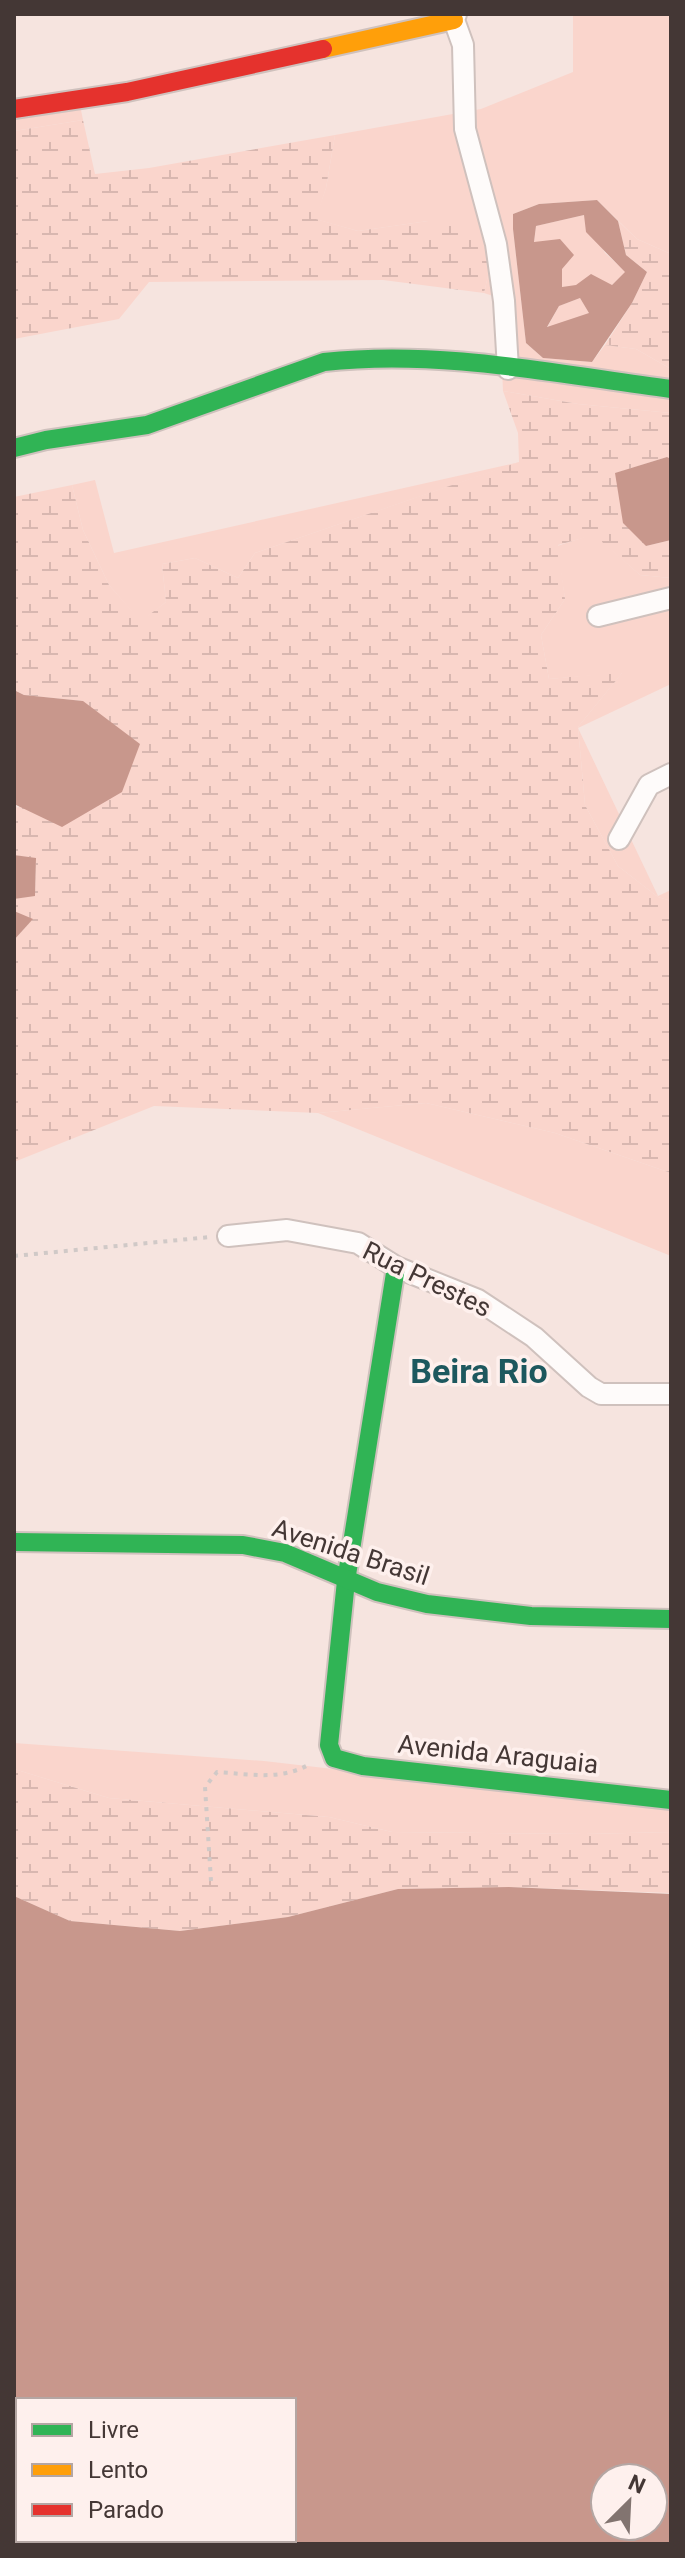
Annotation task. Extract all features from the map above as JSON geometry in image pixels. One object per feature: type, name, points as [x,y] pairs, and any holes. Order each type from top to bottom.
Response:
[{"type":"street","points":[[14,109],[127,92],[455,17],[463,45],[465,129],[496,244],[504,301],[508,369]]},
{"type":"street","points":[[14,448],[46,440],[147,425],[324,362],[350,359],[424,357],[671,389]]},
{"type":"street","points":[[598,616],[671,598]]},
{"type":"street","points":[[619,839],[649,785],[671,774]]},
{"type":"street","name":"Rua Prestes","points":[[228,1236],[287,1230],[358,1243],[396,1267],[478,1300],[534,1337],[589,1387],[601,1394],[671,1394]]},
{"type":"street","points":[[329,1745],[346,1581],[396,1267]]},
{"type":"street","name":"Avenida Brasil","points":[[14,1542],[227,1543],[270,1549],[314,1564],[346,1581],[389,1596],[436,1607],[598,1618],[671,1619]]},
{"type":"street","name":"Avenida Araguaia","points":[[329,1745],[334,1758],[363,1766],[671,1800]]},
{"type":"path","points":[[14,1256],[228,1236]]},
{"type":"path","points":[[211,1881],[205,1787],[217,1772],[275,1776],[294,1773],[318,1759],[329,1745]]},
{"type":"green space","points":[[573,14],[671,14],[671,254],[637,239],[597,200],[539,204],[513,214],[526,343],[543,358],[592,362],[605,345],[636,349],[671,369],[671,413],[578,404],[503,391],[499,298],[484,293],[493,254],[428,221],[358,231],[315,219],[326,188],[335,135],[481,109],[573,72]]},
{"type":"green space","points":[[79,100],[83,120],[14,131],[14,109]]},
{"type":"green space","points":[[83,120],[95,174],[149,168],[335,135],[326,188],[316,219],[358,231],[428,221],[459,221],[483,230],[493,254],[484,293],[383,280],[149,282],[119,319],[14,339],[14,131]]},
{"type":"green space","points":[[584,215],[605,253],[626,272],[612,285],[561,287],[562,269],[534,243],[536,226]]},
{"type":"green space","points":[[618,221],[637,239],[671,254],[671,369],[636,349],[605,345],[632,303],[647,272],[626,255]]},
{"type":"green space","points":[[580,298],[590,313],[547,328],[559,306]]},
{"type":"green space","points":[[503,391],[578,404],[671,413],[671,459],[667,457],[616,473],[646,546],[671,540],[671,578],[640,575],[594,535],[558,545],[565,599],[541,635],[549,679],[623,672],[578,727],[585,805],[618,866],[658,897],[671,901],[671,1173],[555,1133],[426,1103],[318,1113],[154,1106],[14,1162],[14,940],[32,920],[14,911],[14,899],[35,895],[36,859],[14,855],[14,804],[18,808],[83,701],[24,695],[14,690],[14,497],[72,485],[83,530],[109,585],[141,621],[166,602],[162,564],[195,558],[238,578],[255,553],[519,462],[518,433]]},
{"type":"green space","points":[[520,462],[255,553],[238,578],[195,558],[162,564],[166,602],[141,622],[109,585],[83,530],[72,485],[95,480],[114,553]]},
{"type":"green space","points":[[594,534],[640,575],[671,578],[671,684],[578,728],[622,673],[549,679],[541,635],[565,599],[557,546]]},
{"type":"green space","points":[[578,728],[658,896],[671,890],[671,901],[658,897],[618,866],[585,805]]},
{"type":"green space","points":[[426,1103],[555,1133],[671,1173],[671,1256],[318,1113]]},
{"type":"green space","points":[[14,1743],[264,1761],[671,1808],[671,1832],[392,1832],[329,1817],[109,1798],[14,1769]]},
{"type":"green space","points":[[14,1769],[109,1798],[329,1817],[392,1832],[671,1832],[671,1893],[510,1887],[398,1889],[288,1917],[180,1931],[70,1921],[14,1896]]},
{"type":"shaded area","points":[[597,200],[618,221],[626,255],[647,272],[632,303],[592,362],[543,358],[526,343],[513,214],[539,204]],"holes":[[[584,215],[586,232],[625,272],[612,285],[591,274],[576,285],[562,287],[562,269],[574,255],[560,239],[534,242],[536,226]],[[580,298],[589,313],[547,327],[559,306]]]},
{"type":"shaded area","points":[[667,457],[671,459],[671,540],[646,546],[623,523],[615,473]]},
{"type":"shaded area","points":[[14,690],[24,695],[83,701],[140,744],[122,792],[62,827],[14,804]]},
{"type":"shaded area","points":[[14,855],[36,858],[35,896],[14,899]]},
{"type":"shaded area","points":[[14,911],[33,919],[14,940]]},
{"type":"shaded area","points":[[509,1887],[671,1894],[671,2544],[14,2544],[14,1896],[70,1921],[180,1931],[288,1917],[398,1889]]},
{"type":"traffic: fast","points":[[14,448],[46,440],[147,425],[324,362],[367,359],[454,361],[671,389]]},
{"type":"traffic: fast","points":[[396,1267],[346,1581],[329,1745],[334,1758],[363,1766],[671,1800]]},
{"type":"traffic: fast","points":[[14,1542],[243,1545],[285,1553],[377,1592],[427,1604],[531,1616],[671,1619]]},
{"type":"traffic: slow","points":[[323,49],[454,20]]},
{"type":"traffic: jam","points":[[14,109],[127,92],[323,49]]},
{"type":"district","name":"Beira Rio","points":[[479,1371]]}]
